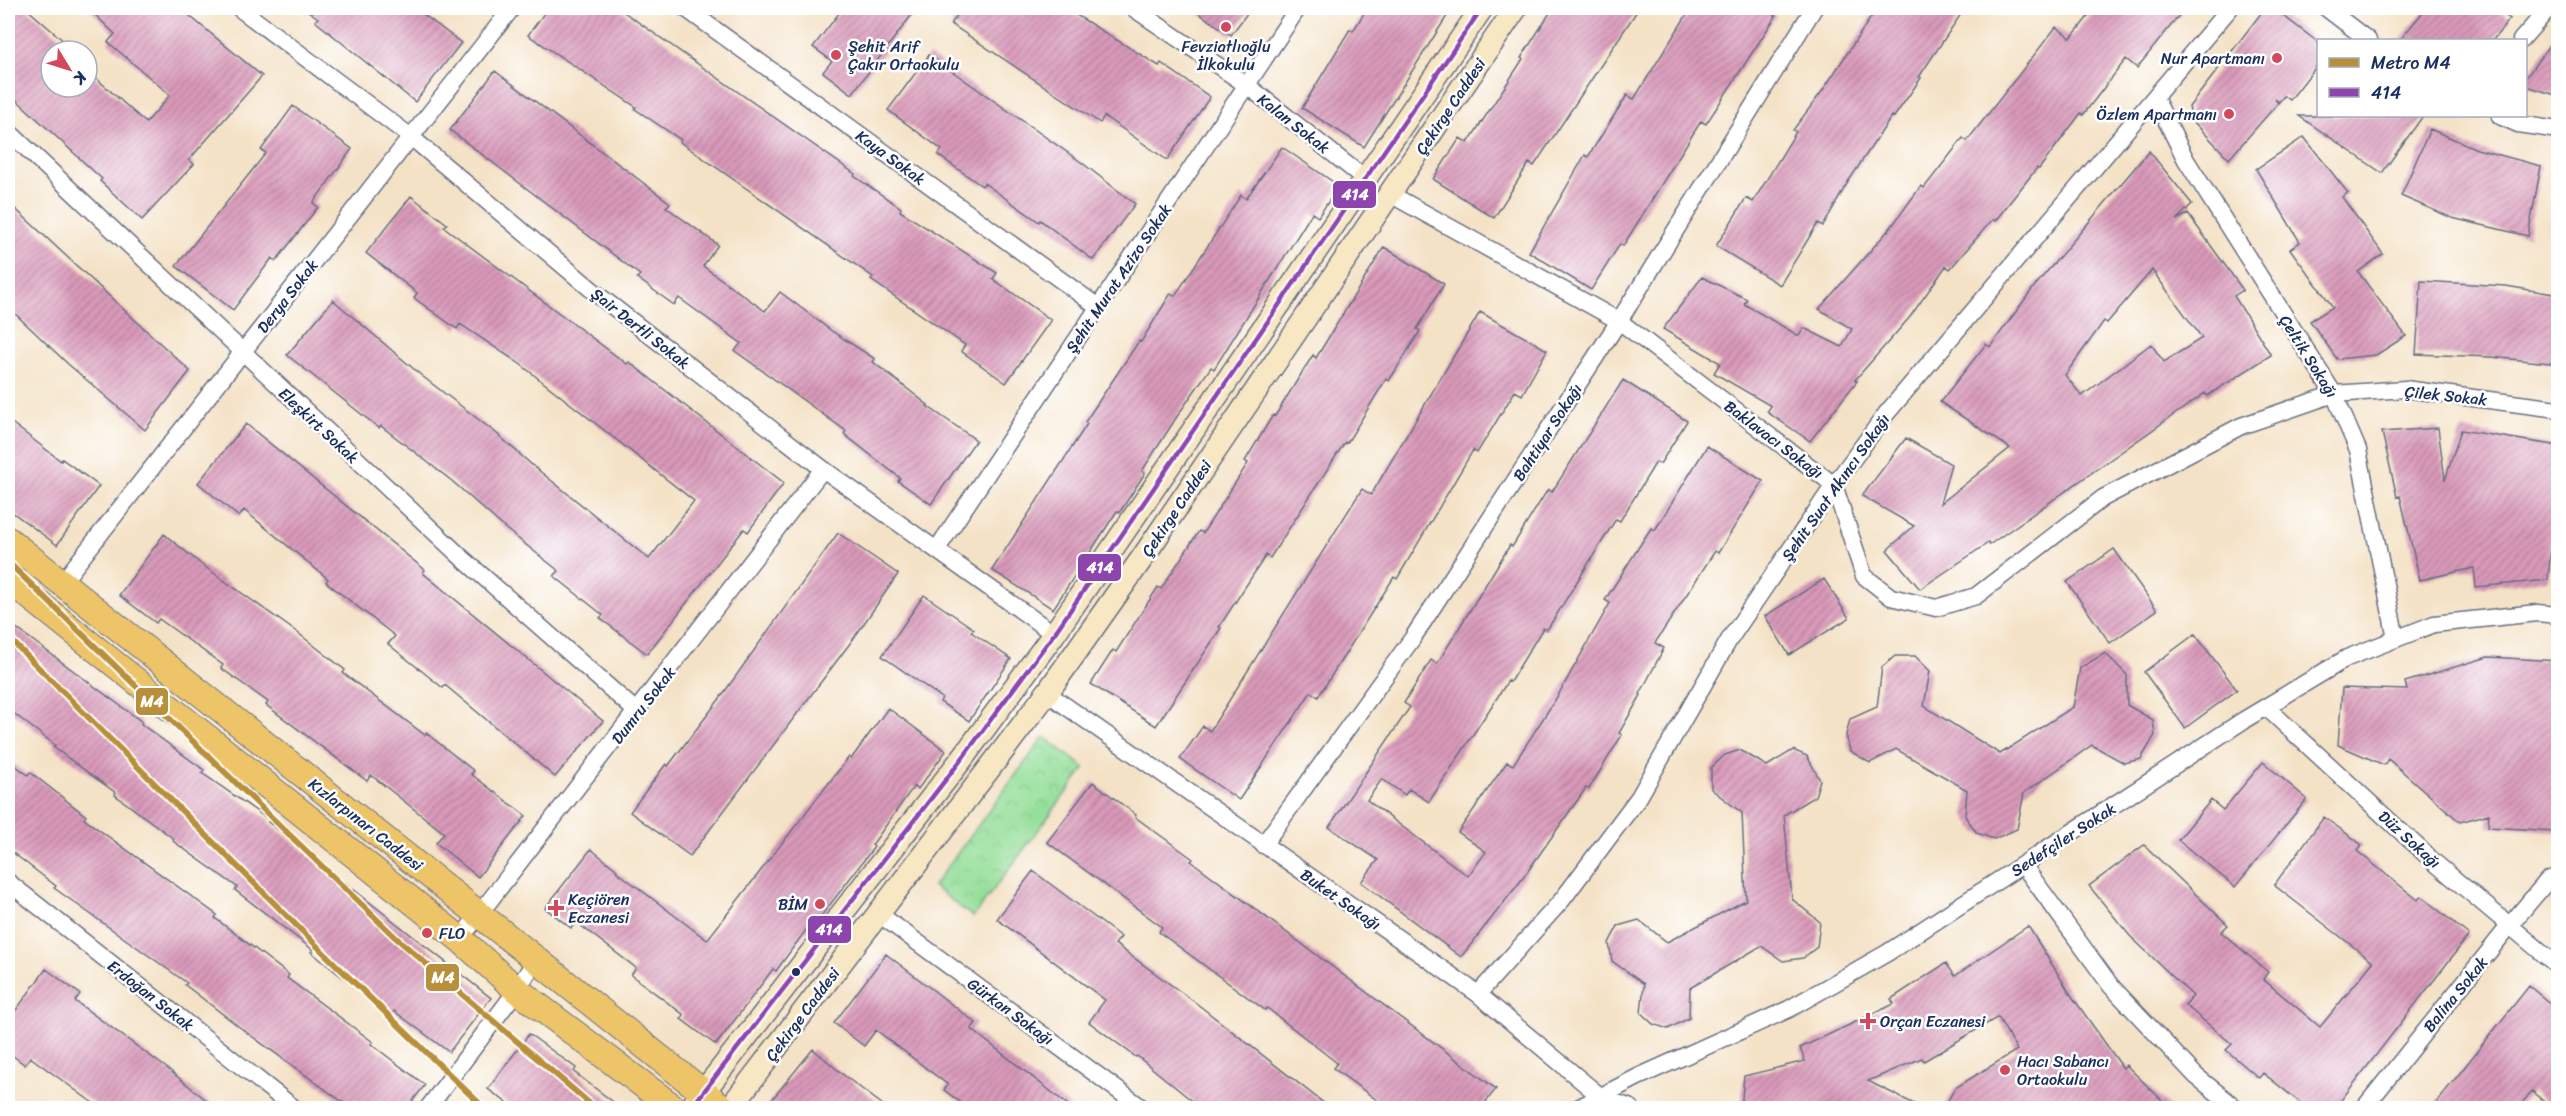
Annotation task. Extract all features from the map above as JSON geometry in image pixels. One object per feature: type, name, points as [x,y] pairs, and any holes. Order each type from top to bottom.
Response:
[{"type":"main road","name":"Çekirge Caddesi","points":[[697,1101],[964,756],[1054,634],[1482,8]]},
{"type":"main road","name":"Çekirge Caddesi","points":[[730,1108],[1047,693],[1516,8]]},
{"type":"main road","name":"Kızlarpınarı Caddesi","points":[[8,540],[536,959],[697,1101],[723,1108]]},
{"type":"main road","name":"Kızlarpınarı Caddesi","points":[[8,579],[460,939],[517,990],[674,1108]]},
{"type":"street","name":"Şair Dertli Sokak","points":[[239,8],[411,137],[598,295],[823,469],[1054,634]]},
{"type":"street","name":"Derya Sokak","points":[[62,584],[512,8]]},
{"type":"street","name":"Kaya Sokak","points":[[684,8],[1098,307]]},
{"type":"street","name":"Kalan Sokak","points":[[1134,8],[1248,86],[1365,179]]},
{"type":"street","name":"Şehit Murat Azizo Sokak","points":[[937,549],[1298,8]]},
{"type":"street","name":"Bahtiyar Sokağı","points":[[1263,845],[1412,639],[1619,321],[1814,8]]},
{"type":"street","name":"Şehit Suat Akıncı Sokağı","points":[[1478,994],[1562,900],[1639,797],[1729,640],[1834,485],[1886,414],[2230,8]]},
{"type":"street","points":[[2326,8],[2367,39]]},
{"type":"street","points":[[2522,39],[2549,8]]},
{"type":"street","name":"Çeltik Sokağı","points":[[2155,98],[2186,160],[2334,394],[2358,450],[2396,639]]},
{"type":"street","points":[[2502,117],[2518,124],[2559,130]]},
{"type":"street","name":"Eleşkirt Sokak","points":[[8,131],[460,557],[637,712]]},
{"type":"street","name":"Baklavacı Sokağı","points":[[1390,194],[1619,321],[1834,485],[1864,576],[1891,597],[1936,609],[1977,596],[2103,498],[2241,426],[2334,394]]},
{"type":"street","name":"Çilek Sokak","points":[[2334,394],[2405,389],[2559,409]]},
{"type":"street","name":"Dumru Sokak","points":[[460,939],[481,915],[823,469]]},
{"type":"street","name":"Sedefçiler Sokak","points":[[1578,1108],[1638,1077],[1789,1009],[1887,953],[2266,707],[2347,658],[2434,624],[2537,613],[2559,615]]},
{"type":"street","name":"Buket Sokağı","points":[[1047,693],[1478,994],[1601,1096],[1631,1108]]},
{"type":"street","name":"Düz Sokağı","points":[[2266,707],[2434,862],[2559,966]]},
{"type":"street","points":[[2023,865],[2111,986],[2196,1076],[2236,1108]]},
{"type":"street","name":"Balina Sokak","points":[[2364,1108],[2510,925],[2553,878]]},
{"type":"street","name":"Erdoğan Sokak","points":[[8,882],[294,1108]]},
{"type":"street","name":"Gürkan Sokağı","points":[[879,914],[1142,1108]]},
{"type":"street","points":[[428,1108],[517,990],[536,959]]},
{"type":"green space","points":[[1044,737],[1085,768],[973,917],[933,886]]},
{"type":"building","points":[[8,8],[26,8],[61,39],[39,39],[39,99],[99,99],[99,81],[146,123],[170,95],[108,42],[115,34],[88,8],[180,8],[262,76],[189,160],[194,164],[142,220],[100,181],[102,179],[8,92]]},
{"type":"building","points":[[304,8],[415,8],[461,43],[415,102],[315,21],[318,18]]},
{"type":"building","points":[[548,8],[618,8],[855,174],[854,176],[901,208],[900,211],[997,273],[993,279],[1051,320],[1006,383],[961,351],[965,345],[871,280],[873,277],[680,142],[681,140],[635,109],[636,107],[528,35]]},
{"type":"building","points":[[843,8],[917,8],[852,94],[823,72],[832,61],[813,47]]},
{"type":"building","points":[[962,8],[1065,8],[1159,66],[1161,63],[1210,97],[1167,160],[1104,116],[1100,123],[951,24]]},
{"type":"building","points":[[1191,8],[1251,8],[1231,35]]},
{"type":"building","points":[[1367,8],[1432,8],[1447,16],[1364,147],[1302,108],[1350,29],[1353,31]]},
{"type":"building","points":[[1553,8],[1639,8],[1534,166],[1529,163],[1494,218],[1433,179],[1460,138],[1468,143]]},
{"type":"building","points":[[1691,8],[1762,8],[1776,16],[1706,124],[1701,121],[1623,246],[1620,244],[1591,290],[1529,252],[1585,155],[1588,157],[1627,95],[1634,99]]},
{"type":"building","points":[[1877,8],[1965,8],[1919,77],[1921,78],[1894,117],[1892,116],[1848,182],[1823,226],[1818,223],[1780,285],[1716,246],[1746,198],[1753,202],[1796,132],[1793,130],[1823,90]]},
{"type":"building","points":[[2095,8],[2185,8],[2137,68],[2126,59],[1995,221],[1993,219],[1950,269],[1946,266],[1910,317],[1855,380],[1857,381],[1810,441],[1767,412],[1771,406],[1714,373],[1720,363],[1663,329],[1702,277],[1747,299],[1744,304],[1799,336],[1804,328],[1842,347],[1852,329],[1819,309],[1892,226],[1921,186],[1924,188],[1963,138],[1967,141],[2056,27],[2071,38]]},
{"type":"building","points":[[2265,8],[2273,8],[2317,41],[2317,66],[2290,100],[2284,96],[2279,102],[2275,99],[2278,103],[2229,159],[2193,121],[2189,107]]},
{"type":"building","points":[[2426,8],[2495,8],[2510,19],[2494,39],[2401,39]]},
{"type":"building","points":[[2559,31],[2559,96],[2527,86],[2527,77]]},
{"type":"building","points":[[929,55],[1081,162],[1135,204],[1093,260],[1040,220],[1039,222],[984,183],[982,186],[938,155],[942,150],[888,110]]},
{"type":"building","points":[[495,71],[670,203],[666,207],[718,245],[703,266],[765,311],[780,292],[833,332],[875,359],[873,362],[927,406],[976,440],[931,504],[898,481],[900,478],[844,434],[846,431],[735,351],[741,343],[679,298],[674,305],[637,278],[640,275],[450,130]]},
{"type":"building","points":[[293,106],[352,149],[313,203],[318,207],[276,261],[272,258],[233,310],[176,266],[266,153],[261,150]]},
{"type":"building","points":[[2299,116],[2422,117],[2382,173]]},
{"type":"building","points":[[2430,129],[2477,149],[2541,166],[2528,236],[2452,218],[2401,196]]},
{"type":"building","points":[[2304,137],[2348,193],[2342,197],[2383,254],[2358,272],[2406,336],[2376,355],[2337,359],[2310,321],[2333,307],[2290,249],[2300,242],[2256,169]]},
{"type":"building","points":[[1282,147],[1339,186],[1318,217],[1312,213],[1214,369],[1211,367],[1178,415],[1142,471],[1145,473],[1120,512],[1117,511],[1053,609],[992,570],[1087,424],[1085,422],[1139,341],[1141,342],[1171,293],[1175,296],[1241,195],[1246,199]]},
{"type":"building","points":[[2149,151],[2192,204],[2176,220],[2188,214],[2243,290],[2234,296],[2271,355],[2207,396],[2205,393],[1989,545],[1988,543],[1920,589],[1887,550],[1914,526],[1862,496],[1906,438],[1951,464],[1940,504],[2010,448],[1940,402],[1986,344],[1990,347],[2034,287]],"holes":[[[2152,270],[2202,338],[2164,362],[2151,344],[2082,396],[2065,375],[2104,321],[2107,323]]]},
{"type":"building","points":[[411,196],[447,224],[444,227],[627,364],[629,362],[784,483],[748,532],[744,529],[647,654],[600,618],[603,615],[554,576],[559,571],[506,529],[452,481],[381,426],[379,428],[287,355],[333,300],[422,376],[496,433],[532,465],[649,559],[694,501],[520,364],[460,324],[457,329],[414,298],[417,293],[366,253]]},
{"type":"building","points":[[8,202],[190,371],[145,430],[68,364],[8,307]]},
{"type":"building","points":[[1384,247],[1444,284],[1417,329],[1420,331],[1389,381],[1386,379],[1347,443],[1345,442],[1270,558],[1266,555],[1156,726],[1091,684],[1113,650],[1116,652],[1158,587],[1161,589],[1199,531],[1203,533],[1248,463],[1245,461],[1273,415],[1275,416],[1313,355],[1316,358]]},
{"type":"building","points":[[2421,281],[2506,286],[2559,295],[2559,364],[2491,357],[2416,354]]},
{"type":"building","points":[[1480,312],[1547,350],[1522,395],[1515,391],[1477,453],[1473,450],[1397,579],[1394,577],[1318,697],[1311,692],[1239,800],[1180,759],[1203,726],[1210,731],[1362,489],[1371,495]]},
{"type":"building","points":[[1623,380],[1687,421],[1660,464],[1656,462],[1620,521],[1616,519],[1547,630],[1543,628],[1510,682],[1508,681],[1429,802],[1409,789],[1405,795],[1382,779],[1367,800],[1468,876],[1486,852],[1458,832],[1507,762],[1513,765],[1557,697],[1610,603],[1605,600],[1651,528],[1655,530],[1707,446],[1763,481],[1718,553],[1715,551],[1655,643],[1664,648],[1619,733],[1622,735],[1589,789],[1586,788],[1523,878],[1461,957],[1361,882],[1378,860],[1329,827],[1410,707],[1404,703],[1431,660],[1437,664],[1510,545],[1512,547],[1548,489],[1552,492]]},
{"type":"building","points":[[8,420],[61,461],[62,459],[99,486],[57,545],[8,509]]},
{"type":"building","points":[[246,424],[425,570],[423,573],[603,721],[555,777],[445,685],[443,688],[388,644],[395,636],[326,582],[328,579],[244,510],[239,517],[198,483]]},
{"type":"building","points":[[2438,428],[2445,480],[2461,430],[2559,446],[2559,503],[2555,503],[2548,580],[2476,587],[2474,568],[2420,580],[2382,432]]},
{"type":"building","points":[[838,533],[898,574],[854,638],[690,856],[630,812],[718,701]]},
{"type":"building","points":[[164,534],[201,564],[298,633],[345,670],[343,673],[425,735],[426,733],[474,771],[471,774],[526,816],[478,877],[436,843],[444,833],[371,775],[367,781],[266,705],[268,702],[221,668],[223,665],[159,619],[156,623],[119,595]]},
{"type":"building","points":[[2114,549],[2157,610],[2110,643],[2067,582]]},
{"type":"building","points":[[1824,579],[1849,618],[1789,655],[1765,616]]},
{"type":"building","points":[[924,595],[974,629],[971,632],[1011,659],[969,721],[940,702],[942,698],[882,656]]},
{"type":"building","points":[[8,622],[204,770],[202,773],[269,820],[268,822],[491,998],[449,1052],[394,1011],[390,1016],[311,952],[313,950],[235,890],[237,887],[173,841],[174,839],[53,747],[55,745],[8,709]]},
{"type":"building","points":[[2195,634],[2237,690],[2185,728],[2144,672]]},
{"type":"building","points":[[2105,653],[2127,675],[2127,705],[2153,720],[2155,735],[2141,759],[2124,763],[2092,745],[2024,793],[2017,829],[1994,839],[1977,833],[1965,816],[1967,790],[1896,749],[1870,763],[1850,751],[1846,735],[1850,719],[1877,707],[1882,667],[1895,656],[1915,656],[1930,671],[1924,706],[2000,754],[2073,707],[2080,668]]},
{"type":"building","points":[[2488,657],[2559,661],[2559,790],[2556,831],[2488,827],[2489,814],[2460,822],[2388,759],[2384,765],[2338,745],[2342,688],[2407,690],[2405,682]]},
{"type":"building","points":[[888,708],[946,751],[918,789],[914,786],[872,845],[874,847],[809,932],[806,930],[776,971],[773,969],[716,1045],[681,1019],[684,1015],[631,975],[636,968],[576,922],[571,928],[545,908],[591,849],[616,871],[707,940],[849,757],[851,759]]},
{"type":"building","points":[[1740,750],[1767,766],[1793,750],[1807,756],[1820,780],[1815,796],[1784,815],[1792,899],[1820,922],[1817,947],[1803,958],[1783,961],[1761,946],[1690,988],[1689,1018],[1668,1029],[1653,1024],[1641,1013],[1644,984],[1612,961],[1609,943],[1618,926],[1639,920],[1667,942],[1746,900],[1742,813],[1711,789],[1711,768],[1725,755]]},
{"type":"building","points":[[8,760],[28,775],[30,772],[86,816],[84,819],[217,915],[215,918],[289,975],[287,978],[373,1042],[371,1044],[425,1085],[407,1108],[351,1108],[246,1032],[185,985],[187,983],[54,888],[56,886],[8,849]]},
{"type":"building","points":[[2263,762],[2307,799],[2235,887],[2178,840],[2211,800],[2223,810]]},
{"type":"building","points":[[1093,782],[1136,815],[1135,817],[1193,859],[1191,861],[1496,1089],[1481,1108],[1388,1108],[1333,1068],[1337,1063],[1267,1008],[1265,1010],[1159,932],[1162,927],[1047,842]]},
{"type":"building","points":[[2324,817],[2362,845],[2357,851],[2418,900],[2421,896],[2469,935],[2335,1108],[2307,1108],[2263,1073],[2259,1078],[2226,1050],[2232,1044],[2185,1005],[2193,996],[2130,936],[2089,886],[2144,845],[2228,925],[2221,932],[2268,972],[2263,979],[2320,1027],[2373,962],[2274,885]]},
{"type":"building","points":[[1033,871],[1121,937],[1115,944],[1196,1003],[1330,1108],[1201,1108],[1137,1056],[1089,1022],[1105,1000],[997,919]]},
{"type":"building","points":[[2028,926],[2071,995],[2123,1068],[2126,1065],[2170,1108],[1944,1108],[1955,1088],[2017,1050],[1998,1017],[1924,1061],[1922,1058],[1868,1081],[1922,1108],[1741,1108],[1744,1076],[1805,1061],[1800,1048],[1894,1004],[1891,999],[1946,963],[1955,976]]},
{"type":"building","points":[[886,954],[976,1023],[971,1029],[1072,1108],[968,1108],[944,1090],[948,1085],[876,1030],[864,1046],[834,1023]]},
{"type":"building","points":[[46,969],[80,994],[75,1001],[168,1069],[216,1108],[100,1108],[30,1057],[25,1065],[8,1052],[8,1021]]},
{"type":"building","points":[[2529,986],[2559,1011],[2559,1108],[2553,1108],[2532,1091],[2518,1108],[2432,1108]]},
{"type":"building","points":[[529,1034],[576,1068],[574,1072],[621,1108],[514,1108],[488,1089]]},
{"type":"building","points":[[813,1049],[846,1077],[887,1108],[765,1108]]},
{"type":"metro line","name":"M4","points":[[8,562],[395,937],[595,1108]]},
{"type":"metro line","name":"M4","points":[[8,637],[328,957],[484,1108]]},
{"type":"transit line","name":"414","points":[[691,1108],[964,756],[1054,634],[1482,8]]},
{"type":"place","name":"Fevziatlıoğlu İlkokulu","points":[[1226,27]]},
{"type":"place","name":"Şehit Arif Çakır Ortaokulu","points":[[836,55]]},
{"type":"place","name":"Nur Apartmanı","points":[[2277,58]]},
{"type":"place","name":"Özlem Apartmanı","points":[[2229,114]]},
{"type":"place","name":"BİM","points":[[820,904]]},
{"type":"place","name":"Keçiören Eczanesi","points":[[556,908]]},
{"type":"place","name":"FLO","points":[[427,933]]},
{"type":"place","name":"Orçan Eczanesi","points":[[1868,1021]]},
{"type":"place","name":"Hacı Sabancı Ortaokulu","points":[[2005,1070]]}]
